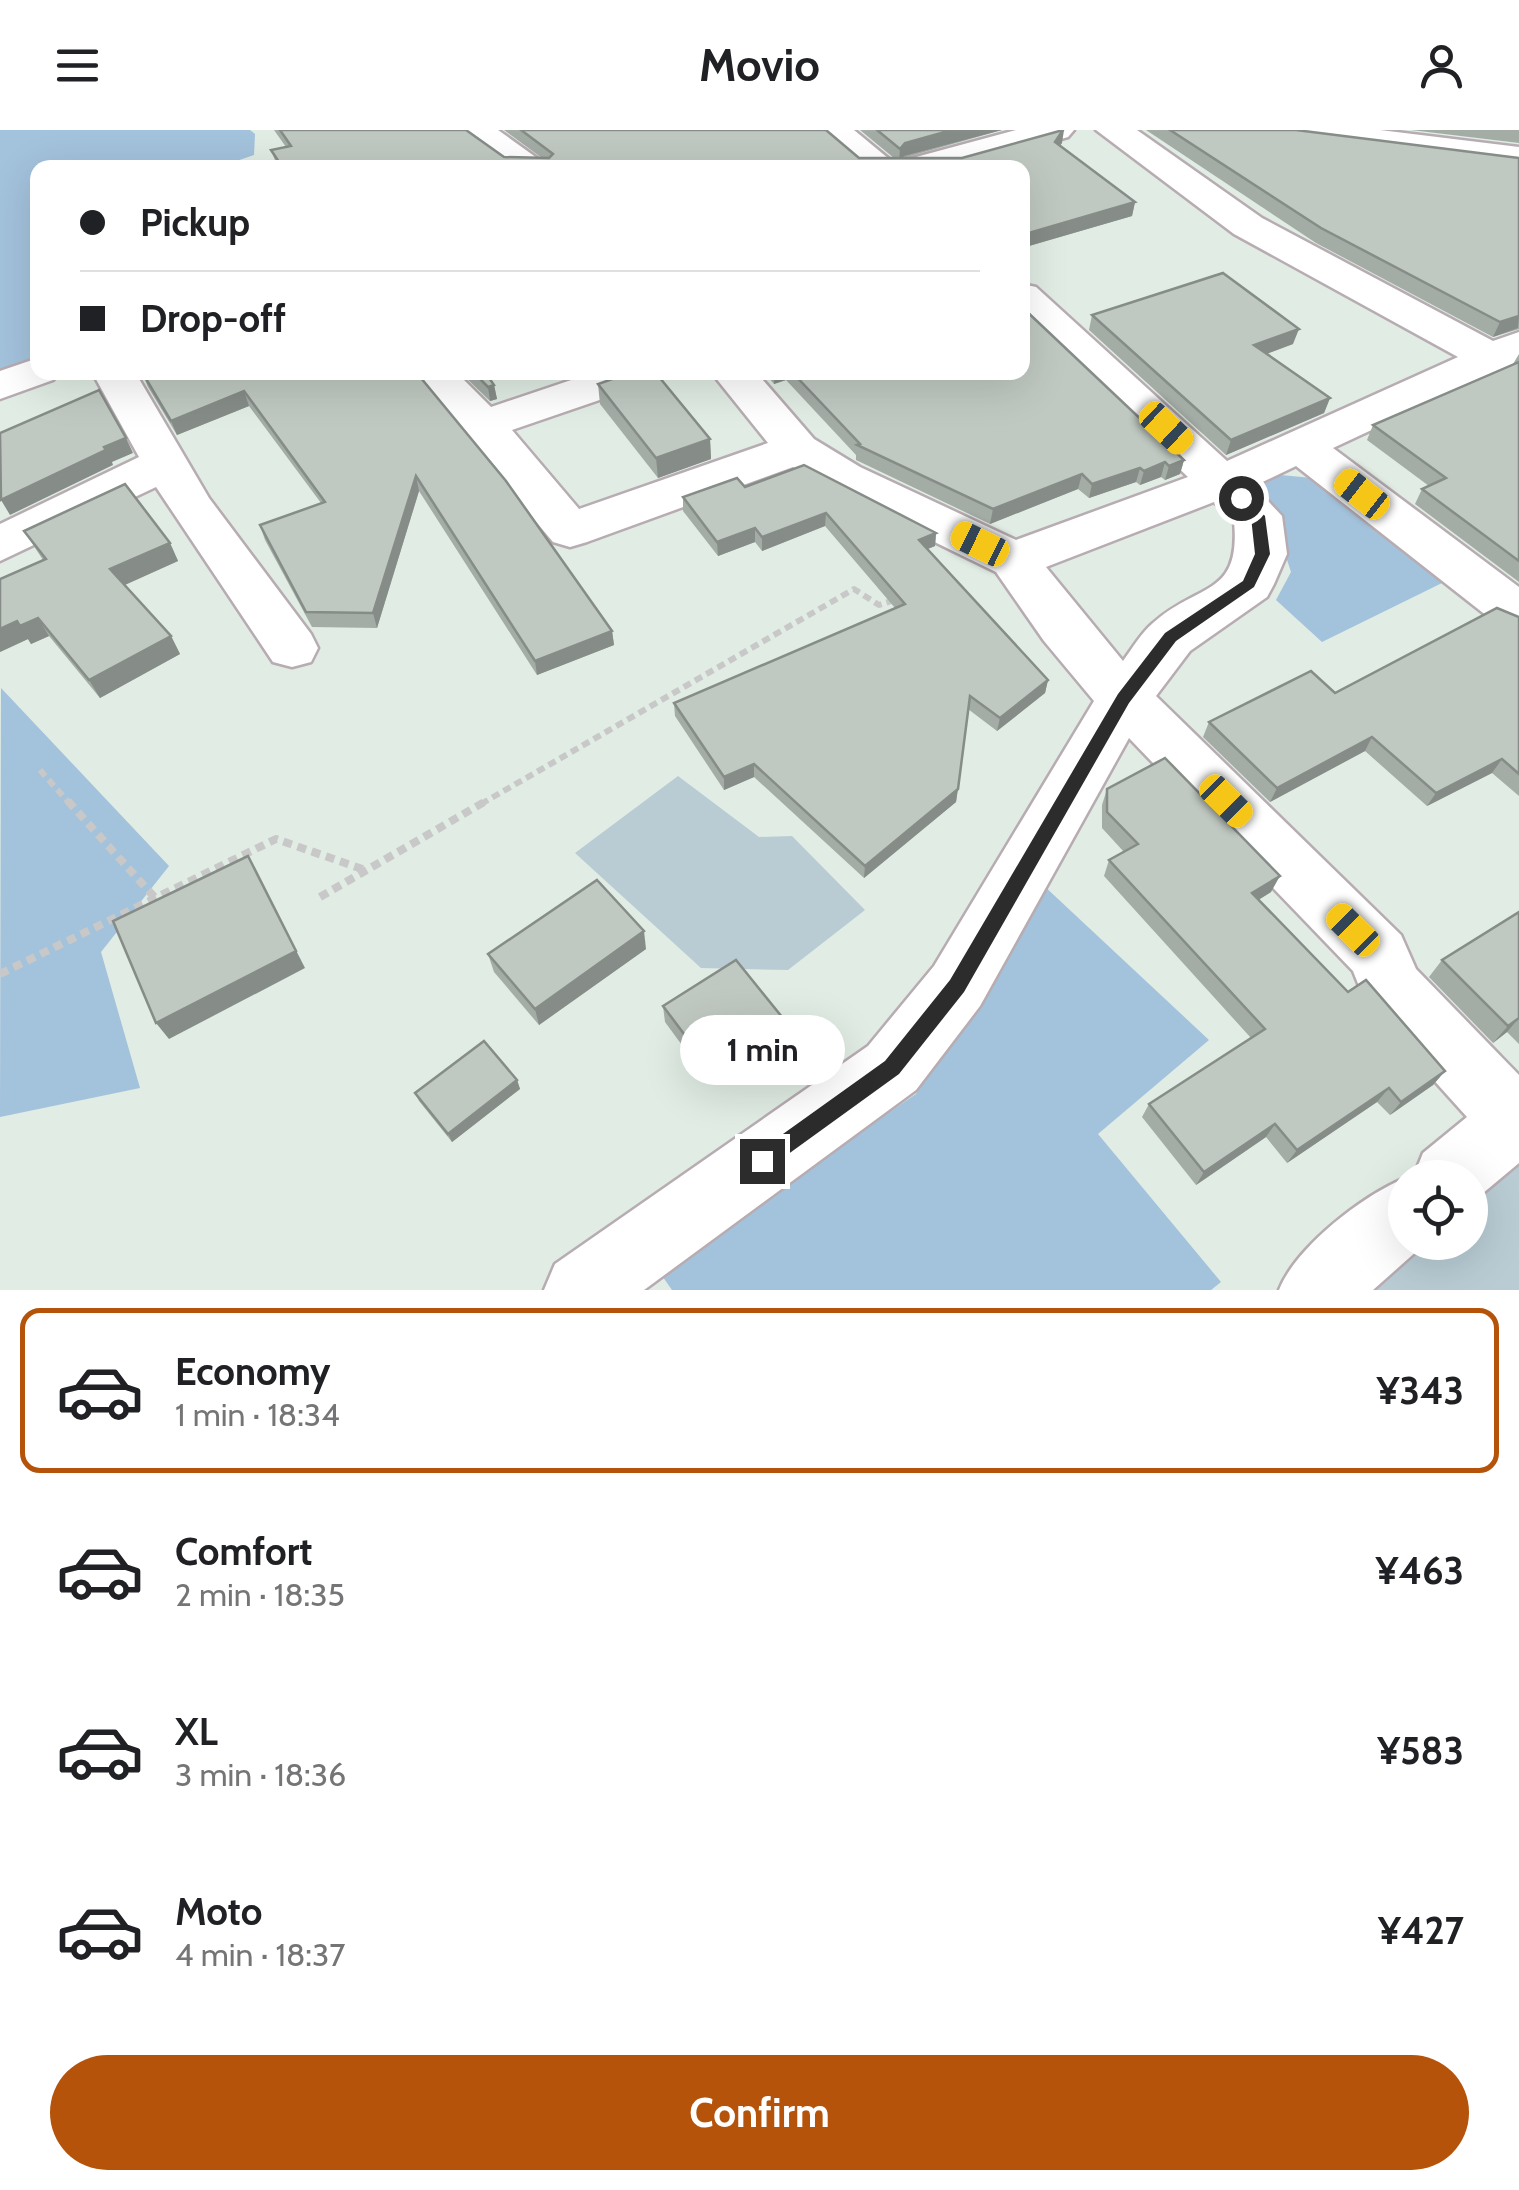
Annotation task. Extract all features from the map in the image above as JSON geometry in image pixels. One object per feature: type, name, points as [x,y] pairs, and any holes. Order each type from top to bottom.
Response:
[{"type":"street","points":[[831,130],[871,160]]},
{"type":"street","points":[[947,160],[1056,130]]},
{"type":"street","points":[[1114,130],[1248,226],[1505,351]]},
{"type":"street","points":[[1295,130],[1519,158]]},
{"type":"street","points":[[1488,130],[1519,148]]},
{"type":"street","points":[[483,132],[522,160]]},
{"type":"street","points":[[597,1286],[892,1068],[957,986],[1124,698],[1171,637],[1249,584],[1262,554],[1258,516],[1030,303]]},
{"type":"street","points":[[1014,560],[1224,481],[1505,351]]},
{"type":"street","points":[[0,386],[30,373]]},
{"type":"street","points":[[117,380],[164,464],[292,648]]},
{"type":"street","points":[[440,380],[570,530],[798,449]]},
{"type":"street","points":[[482,425],[616,380]]},
{"type":"street","points":[[739,380],[798,449],[843,478],[1014,560],[1062,628],[1124,698],[1378,956],[1390,986],[1518,1121],[1470,1160]]},
{"type":"street","points":[[1300,446],[1519,614]]},
{"type":"street","points":[[0,544],[164,464]]},
{"type":"street","points":[[1316,1290],[1388,1229]]},
{"type":"path","points":[[320,897],[854,588],[879,605]]},
{"type":"path","points":[[40,770],[156,899]]},
{"type":"path","points":[[0,974],[276,839],[369,871]]},
{"type":"shaded area","points":[[0,130],[250,130],[255,134],[254,155],[239,160],[30,160],[30,360],[0,374]]},
{"type":"shaded area","points":[[1270,474],[1312,478],[1442,583],[1322,642],[1276,600],[1291,572],[1269,504],[1244,486]]},
{"type":"shaded area","points":[[1,688],[169,866],[101,952],[140,1088],[0,1117]]},
{"type":"shaded area","points":[[678,776],[759,837],[792,836],[865,910],[788,970],[701,968],[575,853]]},
{"type":"shaded area","points":[[1042,884],[1209,1040],[1098,1134],[1221,1282],[1211,1290],[672,1290],[658,1270],[916,1094]]},
{"type":"shaded area","points":[[1519,1157],[1519,1290],[1370,1290],[1404,1260],[1488,1260],[1488,1185]]},
{"type":"building","points":[[280,130],[466,130],[504,157],[549,158],[553,154],[521,130],[826,130],[859,158],[962,158],[1063,130],[1055,142],[1135,202],[1030,233],[1030,160],[278,160],[271,150],[291,146]]},
{"type":"building","points":[[877,130],[952,130],[905,143],[900,149]]},
{"type":"building","points":[[1170,130],[1296,130],[1519,158],[1519,316],[1500,322],[1321,228]]},
{"type":"building","points":[[1223,273],[1299,329],[1254,345],[1330,398],[1231,440],[1092,315]]},
{"type":"building","points":[[1030,315],[1184,460],[1169,466],[1165,462],[1144,471],[1140,468],[1092,484],[1082,474],[993,509],[857,445],[860,444],[800,380],[1030,380]]},
{"type":"building","points":[[1519,362],[1519,561],[1422,489],[1446,478],[1373,425]]},
{"type":"building","points":[[147,380],[423,380],[506,481],[612,631],[535,661],[416,476],[373,613],[306,612],[260,525],[325,502],[244,391],[171,421]]},
{"type":"building","points":[[609,380],[662,380],[710,439],[656,458],[598,384]]},
{"type":"building","points":[[99,390],[126,438],[1,500],[0,433]]},
{"type":"building","points":[[804,465],[936,533],[919,540],[1048,680],[1000,718],[970,696],[958,789],[865,866],[754,764],[724,777],[674,703],[905,604],[826,513],[762,537],[755,528],[717,542],[683,497],[737,478],[745,487]]},
{"type":"building","points":[[125,484],[170,543],[110,569],[171,636],[89,680],[38,618],[0,629],[0,579],[46,559],[24,531]]},
{"type":"building","points":[[1497,608],[1519,617],[1519,774],[1502,759],[1436,793],[1372,737],[1277,788],[1209,722],[1311,671],[1335,693]]},
{"type":"building","points":[[1165,758],[1280,876],[1252,893],[1348,992],[1366,980],[1445,1071],[1401,1102],[1389,1088],[1297,1150],[1275,1124],[1204,1172],[1149,1104],[1265,1029],[1109,860],[1138,844],[1107,812],[1107,789]]},
{"type":"building","points":[[248,856],[296,951],[156,1023],[113,921]]},
{"type":"building","points":[[597,880],[644,931],[535,1009],[488,954]]},
{"type":"building","points":[[1519,912],[1519,1018],[1508,1026],[1442,960]]},
{"type":"building","points":[[736,960],[782,1017],[708,1066],[663,1006]]},
{"type":"building","points":[[484,1041],[517,1080],[448,1134],[415,1093]]},
{"type":"route","points":[[762,1161],[892,1068],[957,986],[1124,698],[1171,637],[1249,584],[1262,554],[1258,516],[1241,498]]}]
